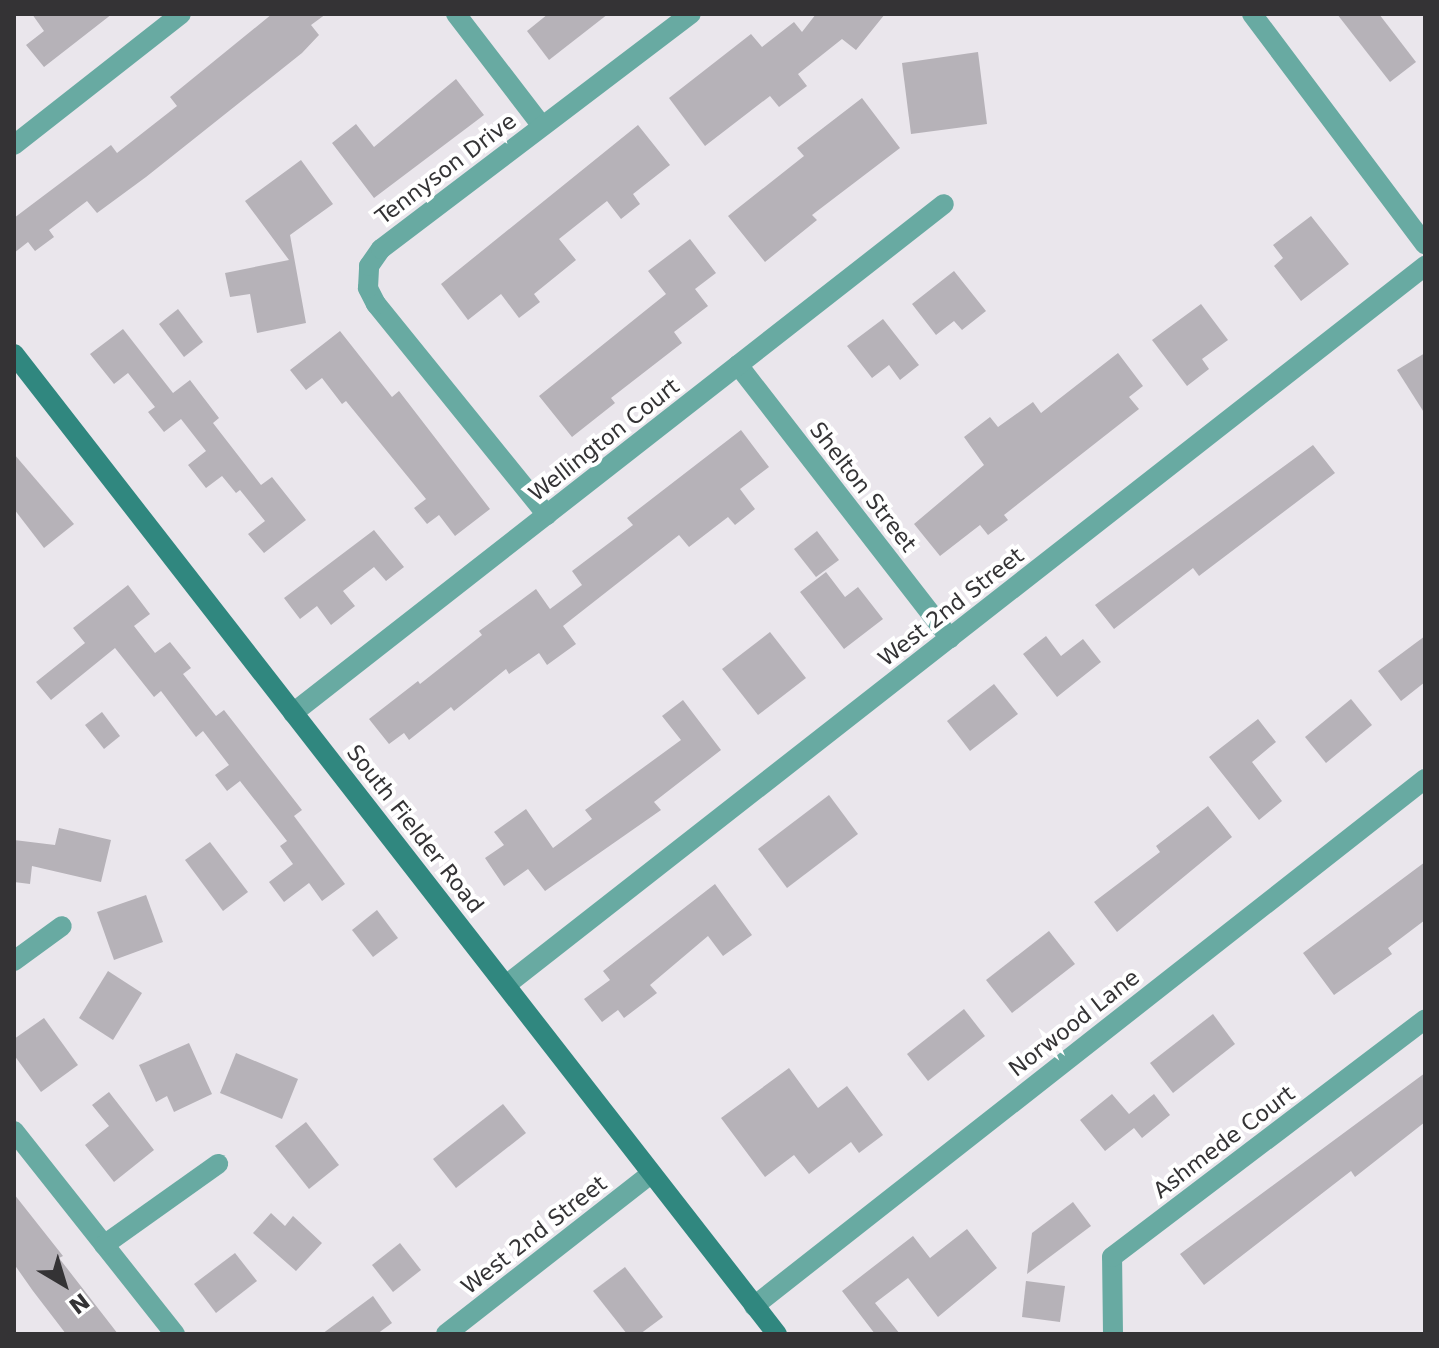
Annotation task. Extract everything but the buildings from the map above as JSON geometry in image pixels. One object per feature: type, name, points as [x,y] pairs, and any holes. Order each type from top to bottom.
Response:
[{"type":"main road","name":"South Fielder Road","points":[[14,354],[777,1334]]},
{"type":"street","points":[[14,145],[181,14]]},
{"type":"street","points":[[456,14],[542,126]]},
{"type":"street","name":"Tennyson Drive","points":[[547,515],[368,288],[371,260],[381,249],[691,14]]},
{"type":"street","points":[[1252,14],[1425,244]]},
{"type":"street","name":"Wellington Court","points":[[293,713],[944,204]]},
{"type":"street","name":"West 2nd Street","points":[[506,985],[1425,266]]},
{"type":"street","name":"Shelton Street","points":[[738,365],[950,638]]},
{"type":"street","name":"Norwood Lane","points":[[754,1306],[1425,779]]},
{"type":"street","points":[[14,961],[62,926]]},
{"type":"street","name":"Ashmede Court","points":[[1113,1334],[1112,1257],[1425,1019]]},
{"type":"street","points":[[14,1131],[175,1334]]},
{"type":"street","points":[[104,1245],[218,1164]]},
{"type":"street","name":"West 2nd Street","points":[[446,1334],[651,1174]]}]
